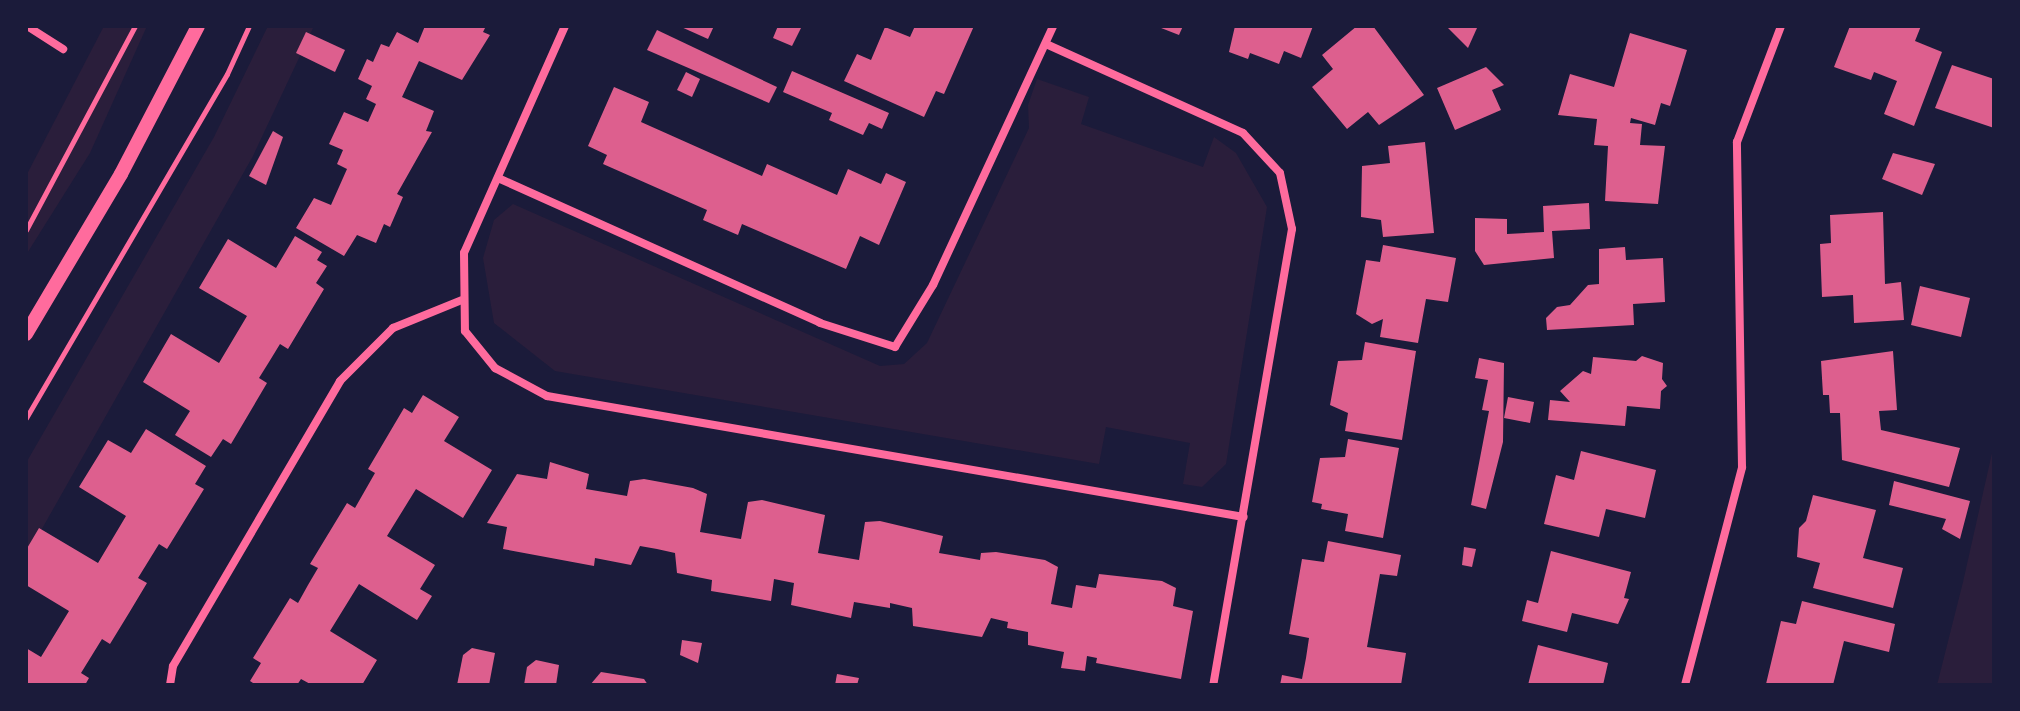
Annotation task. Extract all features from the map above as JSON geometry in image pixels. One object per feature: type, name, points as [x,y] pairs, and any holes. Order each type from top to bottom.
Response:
[{"type":"street","points":[[27,26],[63,49]]},
{"type":"street","points":[[26,334],[121,174],[198,26]]},
{"type":"street","points":[[565,26],[464,253],[462,300],[465,331],[495,368],[547,396],[1244,517]]},
{"type":"street","points":[[498,178],[820,323],[895,347],[933,285],[1053,26]]},
{"type":"street","points":[[1685,685],[1742,467],[1737,142],[1781,26]]},
{"type":"street","points":[[1046,44],[1243,133],[1280,173],[1292,229],[1213,685]]},
{"type":"street","points":[[170,685],[173,666],[340,381],[393,328],[462,300]]},
{"type":"path","points":[[26,230],[135,26]]},
{"type":"path","points":[[26,418],[227,74],[249,26]]},
{"type":"shaded area","points":[[104,26],[147,26],[90,153],[26,255],[26,176]]},
{"type":"shaded area","points":[[268,26],[314,26],[253,156],[26,557],[26,463],[214,137]]},
{"type":"shaded area","points":[[1037,79],[1089,97],[1081,124],[1203,167],[1214,137],[1236,153],[1267,207],[1226,464],[1202,487],[1183,484],[1190,443],[1106,427],[1099,464],[555,371],[494,323],[483,258],[494,220],[513,204],[880,366],[904,364],[927,343],[1029,128],[1028,105]]},
{"type":"shaded area","points":[[1994,444],[1994,685],[1937,685],[1963,582]]},
{"type":"building","points":[[425,26],[486,26],[483,32],[490,35],[462,80],[419,61],[402,97],[434,111],[426,131],[432,132],[397,194],[403,197],[390,227],[384,224],[376,243],[357,235],[344,256],[296,228],[314,198],[331,205],[347,169],[337,164],[343,150],[329,144],[344,112],[368,122],[376,104],[366,99],[372,86],[358,79],[367,59],[373,62],[381,44],[389,47],[397,32],[418,43]]},
{"type":"building","points":[[679,26],[714,26],[708,39]]},
{"type":"building","points":[[778,26],[802,26],[792,46],[773,38]]},
{"type":"building","points":[[915,26],[974,26],[944,94],[936,91],[924,117],[844,81],[857,54],[871,60],[885,27],[910,37]]},
{"type":"building","points":[[1156,26],[1183,26],[1179,35]]},
{"type":"building","points":[[1235,26],[1313,26],[1301,58],[1284,51],[1279,64],[1250,53],[1248,59],[1229,52]]},
{"type":"building","points":[[1357,26],[1373,26],[1424,95],[1379,125],[1368,112],[1347,129],[1312,87],[1333,69],[1322,55]]},
{"type":"building","points":[[1446,26],[1477,28],[1468,48]]},
{"type":"building","points":[[1850,26],[1921,26],[1915,41],[1942,52],[1914,126],[1884,114],[1897,81],[1874,72],[1871,80],[1834,67]]},
{"type":"building","points":[[657,30],[777,87],[769,103],[647,50]]},
{"type":"building","points":[[306,32],[345,50],[335,72],[296,53]]},
{"type":"building","points":[[1630,33],[1687,50],[1670,106],[1661,103],[1655,125],[1631,118],[1630,123],[1642,124],[1640,145],[1665,146],[1658,204],[1605,201],[1608,146],[1594,145],[1597,119],[1558,115],[1570,74],[1614,87]]},
{"type":"building","points":[[1952,65],[1994,79],[1994,128],[1935,108]]},
{"type":"building","points":[[1486,67],[1504,85],[1492,90],[1501,110],[1455,130],[1437,88]]},
{"type":"building","points":[[792,71],[889,113],[882,129],[869,123],[863,135],[829,120],[832,113],[783,92]]},
{"type":"building","points":[[686,72],[700,79],[692,97],[677,90]]},
{"type":"building","points":[[614,87],[649,102],[641,122],[762,176],[767,164],[837,195],[848,169],[881,184],[886,173],[906,182],[879,245],[860,236],[846,269],[742,224],[738,235],[703,220],[707,210],[603,164],[607,155],[588,146]]},
{"type":"building","points":[[273,131],[283,137],[266,185],[249,176]]},
{"type":"building","points":[[1425,142],[1434,233],[1383,237],[1381,220],[1361,217],[1362,166],[1390,163],[1388,146]]},
{"type":"building","points":[[1893,153],[1935,164],[1922,195],[1882,179]]},
{"type":"building","points":[[1589,203],[1590,229],[1552,231],[1554,258],[1484,265],[1475,251],[1475,218],[1507,219],[1507,234],[1544,232],[1543,206]]},
{"type":"building","points":[[1883,212],[1885,284],[1901,282],[1904,320],[1854,323],[1853,295],[1822,297],[1820,244],[1831,243],[1830,215]]},
{"type":"building","points":[[295,236],[322,252],[317,260],[327,266],[316,283],[324,289],[288,349],[280,344],[259,378],[267,383],[231,444],[223,439],[211,457],[175,435],[190,411],[143,382],[171,334],[219,363],[247,316],[199,288],[228,239],[276,268]]},
{"type":"building","points":[[1383,245],[1456,258],[1448,302],[1426,299],[1418,343],[1380,337],[1383,319],[1372,324],[1356,314],[1366,260],[1380,262]]},
{"type":"building","points":[[1625,247],[1626,260],[1663,258],[1665,302],[1633,304],[1634,325],[1547,330],[1546,318],[1557,307],[1570,305],[1588,285],[1599,284],[1599,249]]},
{"type":"building","points":[[1920,286],[1970,298],[1961,337],[1911,325]]},
{"type":"building","points":[[1365,342],[1416,351],[1402,440],[1345,431],[1348,413],[1330,405],[1338,361],[1362,360]]},
{"type":"building","points":[[1893,351],[1897,410],[1879,411],[1881,430],[1960,448],[1949,487],[1842,460],[1840,413],[1830,413],[1829,395],[1823,395],[1821,361]]},
{"type":"building","points":[[1642,356],[1663,363],[1662,379],[1667,386],[1661,391],[1660,409],[1627,406],[1625,426],[1548,420],[1550,400],[1570,402],[1560,391],[1583,371],[1591,374],[1593,357],[1636,361]]},
{"type":"building","points":[[1479,358],[1504,363],[1503,442],[1486,509],[1471,505],[1489,411],[1482,410],[1488,380],[1475,378]]},
{"type":"building","points":[[423,395],[459,417],[444,441],[492,470],[463,518],[416,489],[387,536],[435,565],[420,589],[432,596],[417,620],[359,584],[330,631],[377,660],[362,685],[312,685],[301,679],[297,685],[256,685],[250,681],[261,663],[253,658],[290,598],[298,603],[318,568],[310,564],[347,503],[355,508],[375,473],[368,469],[404,408],[412,413]]},
{"type":"building","points":[[1508,397],[1534,402],[1530,423],[1504,418]]},
{"type":"building","points":[[146,429],[206,466],[195,484],[204,489],[167,549],[159,544],[138,578],[147,583],[110,644],[102,639],[81,673],[89,678],[85,685],[26,685],[26,648],[41,657],[69,611],[26,585],[26,550],[39,528],[98,563],[126,516],[79,487],[108,440],[131,453]]},
{"type":"building","points":[[1348,439],[1399,448],[1383,538],[1345,531],[1348,514],[1321,509],[1322,504],[1312,502],[1320,458],[1345,457]]},
{"type":"building","points":[[1581,451],[1656,470],[1645,518],[1606,509],[1599,537],[1544,524],[1556,475],[1574,480]]},
{"type":"building","points":[[550,462],[589,474],[586,489],[627,496],[630,481],[644,479],[693,488],[707,494],[700,532],[741,539],[748,502],[762,500],[825,515],[818,553],[859,560],[865,522],[880,521],[943,536],[939,553],[980,560],[981,553],[996,552],[1045,560],[1058,567],[1051,604],[1072,608],[1076,585],[1096,588],[1099,574],[1162,581],[1176,588],[1173,606],[1193,611],[1181,679],[1096,663],[1097,658],[1087,656],[1085,671],[1061,668],[1064,652],[1028,645],[1028,632],[1007,628],[1008,622],[991,618],[982,637],[913,626],[912,608],[890,603],[890,608],[854,602],[851,618],[791,605],[794,583],[774,579],[771,601],[711,591],[712,580],[677,573],[675,553],[657,549],[640,546],[631,565],[595,558],[594,566],[503,549],[507,527],[487,523],[517,474],[547,479]]},
{"type":"building","points":[[1894,481],[1970,501],[1960,539],[1942,529],[1946,519],[1889,505]]},
{"type":"building","points":[[1813,495],[1876,510],[1863,558],[1903,568],[1893,608],[1813,588],[1820,563],[1797,557],[1799,528],[1806,521]]},
{"type":"building","points":[[1328,541],[1401,555],[1397,576],[1380,574],[1367,647],[1406,653],[1401,685],[1280,685],[1282,675],[1302,679],[1306,658],[1309,638],[1289,634],[1302,559],[1324,562]]},
{"type":"building","points":[[1464,547],[1476,549],[1472,567],[1462,565]]},
{"type":"building","points":[[1551,551],[1631,572],[1624,598],[1629,599],[1618,624],[1572,613],[1567,632],[1522,621],[1527,600],[1538,603]]},
{"type":"building","points":[[1802,601],[1895,624],[1889,652],[1844,641],[1833,685],[1766,684],[1781,621],[1796,624]]},
{"type":"building","points":[[682,640],[702,643],[698,663],[680,655]]},
{"type":"building","points":[[1538,645],[1608,663],[1603,685],[1528,685]]},
{"type":"building","points":[[472,648],[495,653],[489,685],[457,685],[463,655]]},
{"type":"building","points":[[536,660],[559,665],[556,685],[524,685],[527,667]]},
{"type":"building","points":[[601,672],[644,679],[648,685],[590,685]]},
{"type":"building","points":[[837,674],[859,678],[857,685],[835,685]]}]
